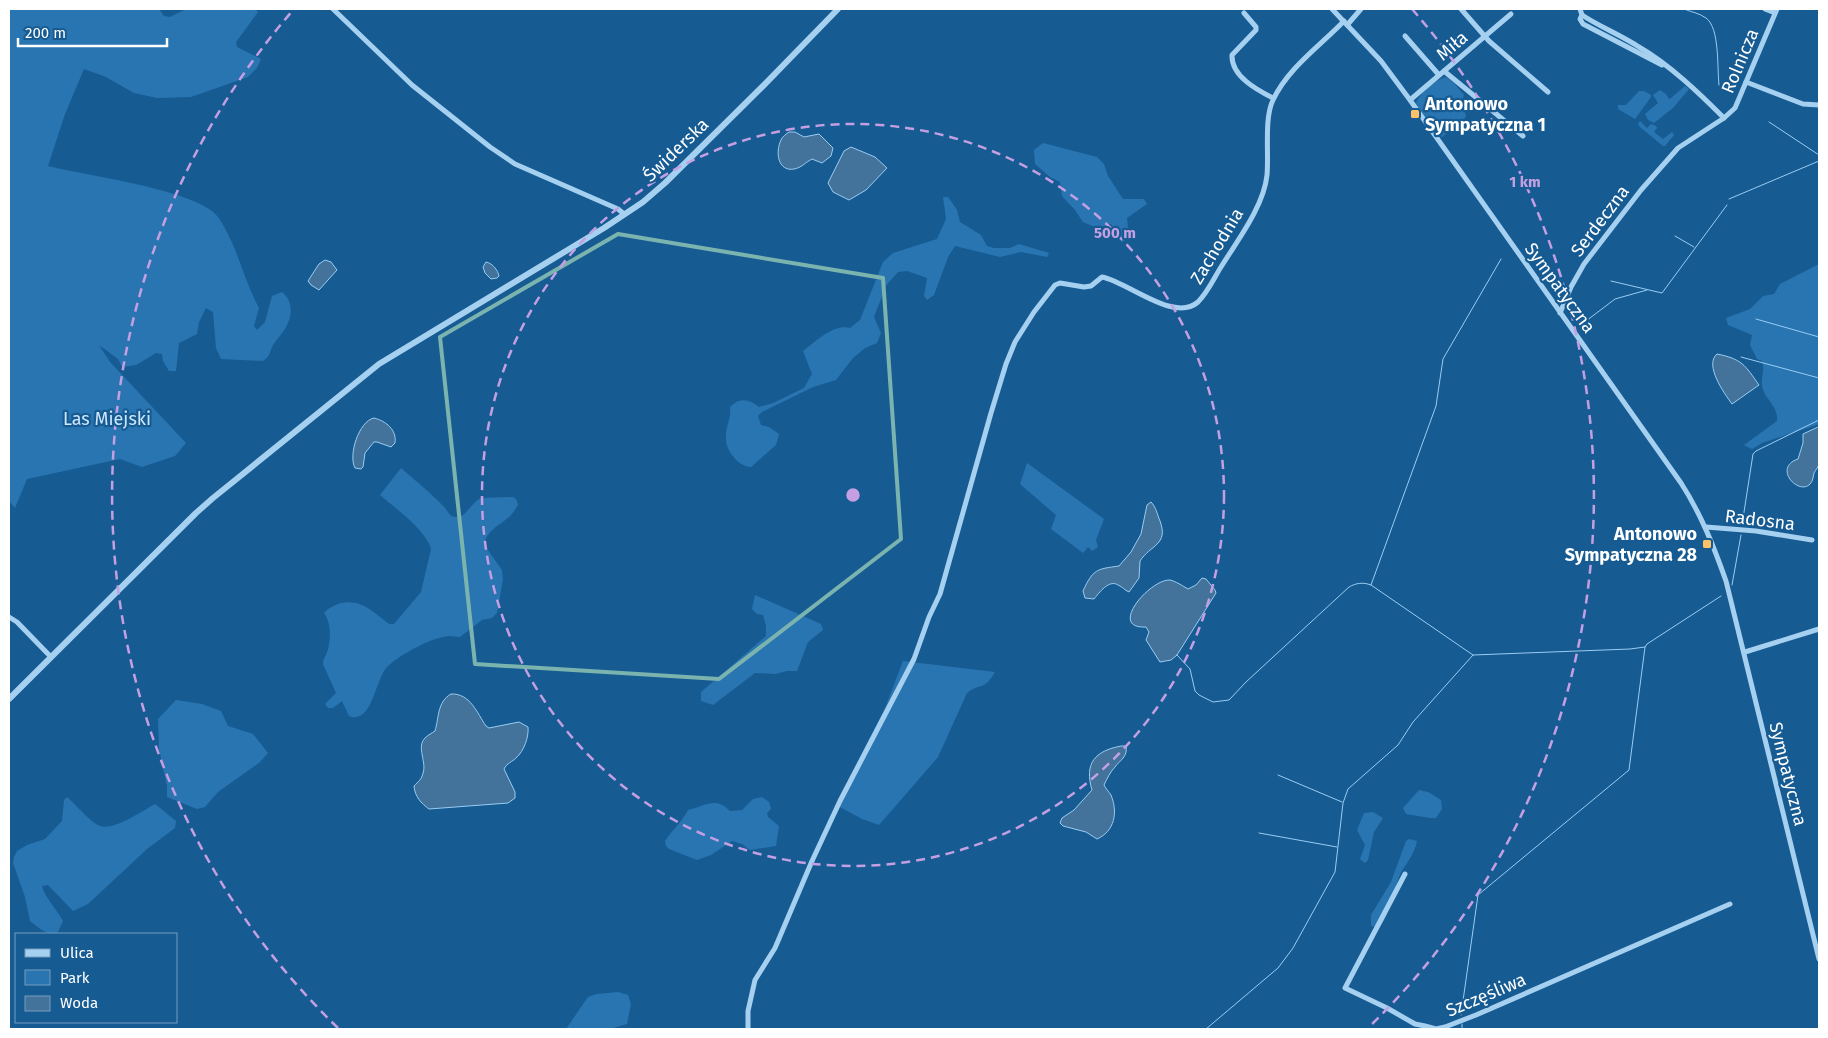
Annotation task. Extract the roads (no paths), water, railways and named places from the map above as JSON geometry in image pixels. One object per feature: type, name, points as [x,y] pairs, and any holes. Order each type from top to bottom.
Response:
[{"type":"street","points":[[333,9],[412,85],[490,147],[515,164],[618,209],[624,214]]},
{"type":"street","name":"Świderska","points":[[9,699],[196,513],[224,489],[379,364],[643,202],[838,9]]},
{"type":"street","name":"Sympatyczna","points":[[1332,9],[1381,61],[1410,100],[1682,485],[1706,528],[1730,595],[1819,959]]},
{"type":"street","name":"Zachodnia","points":[[748,1029],[748,1011],[756,980],[775,948],[840,801],[914,659],[929,617],[940,594],[1006,364],[1015,342],[1047,293],[1060,283],[1084,287],[1091,286],[1102,277],[1173,307],[1190,308],[1198,302],[1233,247],[1257,206],[1262,193],[1267,176],[1269,114],[1273,98],[1295,69],[1361,9]]},
{"type":"street","points":[[1460,9],[1504,55],[1548,92]]},
{"type":"street","points":[[1580,9],[1582,15],[1581,22],[1665,66],[1691,86],[1724,118]]},
{"type":"street","points":[[1765,9],[1776,11]]},
{"type":"street","name":"Rolnicza","points":[[1673,153],[1686,142],[1724,118],[1734,108],[1776,11]]},
{"type":"street","points":[[1244,13],[1256,27],[1256,30],[1232,55],[1233,66],[1254,87],[1273,98]]},
{"type":"street","name":"Miła","points":[[1410,100],[1511,14]]},
{"type":"street","points":[[1405,36],[1439,75]]},
{"type":"street","points":[[1444,71],[1523,136]]},
{"type":"street","points":[[1746,82],[1803,104],[1819,105]]},
{"type":"street","name":"Serdeczna","points":[[1560,313],[1571,287],[1584,264],[1641,190],[1673,153]]},
{"type":"street","name":"Radosna","points":[[1706,528],[1756,531],[1812,540]]},
{"type":"street","points":[[9,617],[17,622],[51,657]]},
{"type":"street","points":[[1744,652],[1819,629]]},
{"type":"street","name":"Szczęśliwa","points":[[1405,874],[1344,988],[1387,1008],[1415,1024],[1436,1029],[1476,1015],[1730,904]]},
{"type":"water","points":[[789,132],[795,132],[804,137],[819,134],[833,148],[831,156],[822,163],[812,159],[797,168],[789,169],[784,167],[779,160],[778,150],[782,139]]},
{"type":"water","points":[[851,147],[875,157],[887,168],[866,190],[849,200],[833,192],[828,183],[844,151]]},
{"type":"water","points":[[325,260],[331,262],[337,270],[319,290],[308,281],[319,264]]},
{"type":"water","points":[[486,262],[496,269],[499,276],[497,278],[491,279],[485,273],[483,267]]},
{"type":"water","points":[[1717,354],[1738,361],[1750,372],[1759,385],[1732,404],[1720,386],[1714,372],[1714,359]]},
{"type":"water","points":[[374,418],[383,421],[390,427],[394,434],[395,443],[391,447],[374,442],[365,453],[363,467],[361,469],[355,468],[353,455],[356,439],[364,425]]},
{"type":"water","points":[[1818,427],[1820,459],[1818,466],[1810,484],[1805,487],[1800,486],[1790,479],[1787,474],[1787,468],[1798,459],[1803,443],[1803,434]]},
{"type":"water","points":[[1151,502],[1160,521],[1162,535],[1157,544],[1140,561],[1139,578],[1129,592],[1118,585],[1111,584],[1104,587],[1094,599],[1085,598],[1083,591],[1096,571],[1119,566],[1131,552],[1141,534],[1147,505]]},
{"type":"water","points":[[1202,578],[1206,579],[1216,593],[1177,655],[1171,660],[1160,662],[1146,640],[1149,632],[1146,627],[1135,626],[1130,620],[1131,613],[1143,595],[1152,587],[1162,582],[1170,580],[1188,589],[1196,585]]},
{"type":"water","points":[[451,694],[468,700],[489,728],[519,722],[528,727],[524,748],[504,769],[515,792],[515,798],[508,803],[429,809],[417,797],[414,786],[421,779],[424,769],[421,750],[422,742],[435,731],[443,701]]},
{"type":"water","points":[[1126,746],[1125,756],[1112,771],[1104,785],[1111,795],[1114,808],[1113,820],[1108,831],[1097,839],[1086,832],[1063,826],[1060,823],[1062,818],[1074,810],[1092,790],[1090,772],[1094,760],[1104,751]]},
{"type":"waterway","points":[[1684,9],[1706,18],[1714,30],[1719,85]]},
{"type":"waterway","points":[[1769,122],[1819,155]]},
{"type":"waterway","points":[[1729,199],[1819,161]]},
{"type":"waterway","points":[[1611,281],[1662,293],[1727,205]]},
{"type":"waterway","points":[[1675,236],[1694,247]]},
{"type":"waterway","points":[[1371,585],[1436,406],[1443,359],[1501,259]]},
{"type":"waterway","points":[[1574,320],[1586,321],[1615,299],[1647,290]]},
{"type":"waterway","points":[[1756,319],[1819,337]]},
{"type":"waterway","points":[[1741,357],[1819,378]]},
{"type":"waterway","points":[[1742,525],[1753,454],[1819,420]]},
{"type":"waterway","points":[[1732,585],[1741,535]]},
{"type":"waterway","points":[[1177,655],[1190,669],[1195,691],[1199,695],[1213,702],[1229,700],[1349,587],[1362,583],[1371,585],[1473,655]]},
{"type":"waterway","points":[[1461,1015],[1478,895],[1629,770],[1645,647],[1721,596]]},
{"type":"waterway","points":[[1206,1029],[1278,968],[1293,948],[1335,872],[1343,803],[1348,789],[1398,745],[1413,722],[1473,655],[1645,647]]},
{"type":"waterway","points":[[1278,775],[1342,802]]},
{"type":"waterway","points":[[1259,833],[1337,847]]},
{"type":"waterway","points":[[1462,1024],[1462,1029]]},
{"type":"place","name":"Antonowo Sympatyczna 1","points":[[1415,114]]},
{"type":"place","name":"Antonowo Sympatyczna 28","points":[[1707,544]]},
{"type":"park label","name":"Las Miejski","points":[[107,419]]}]
